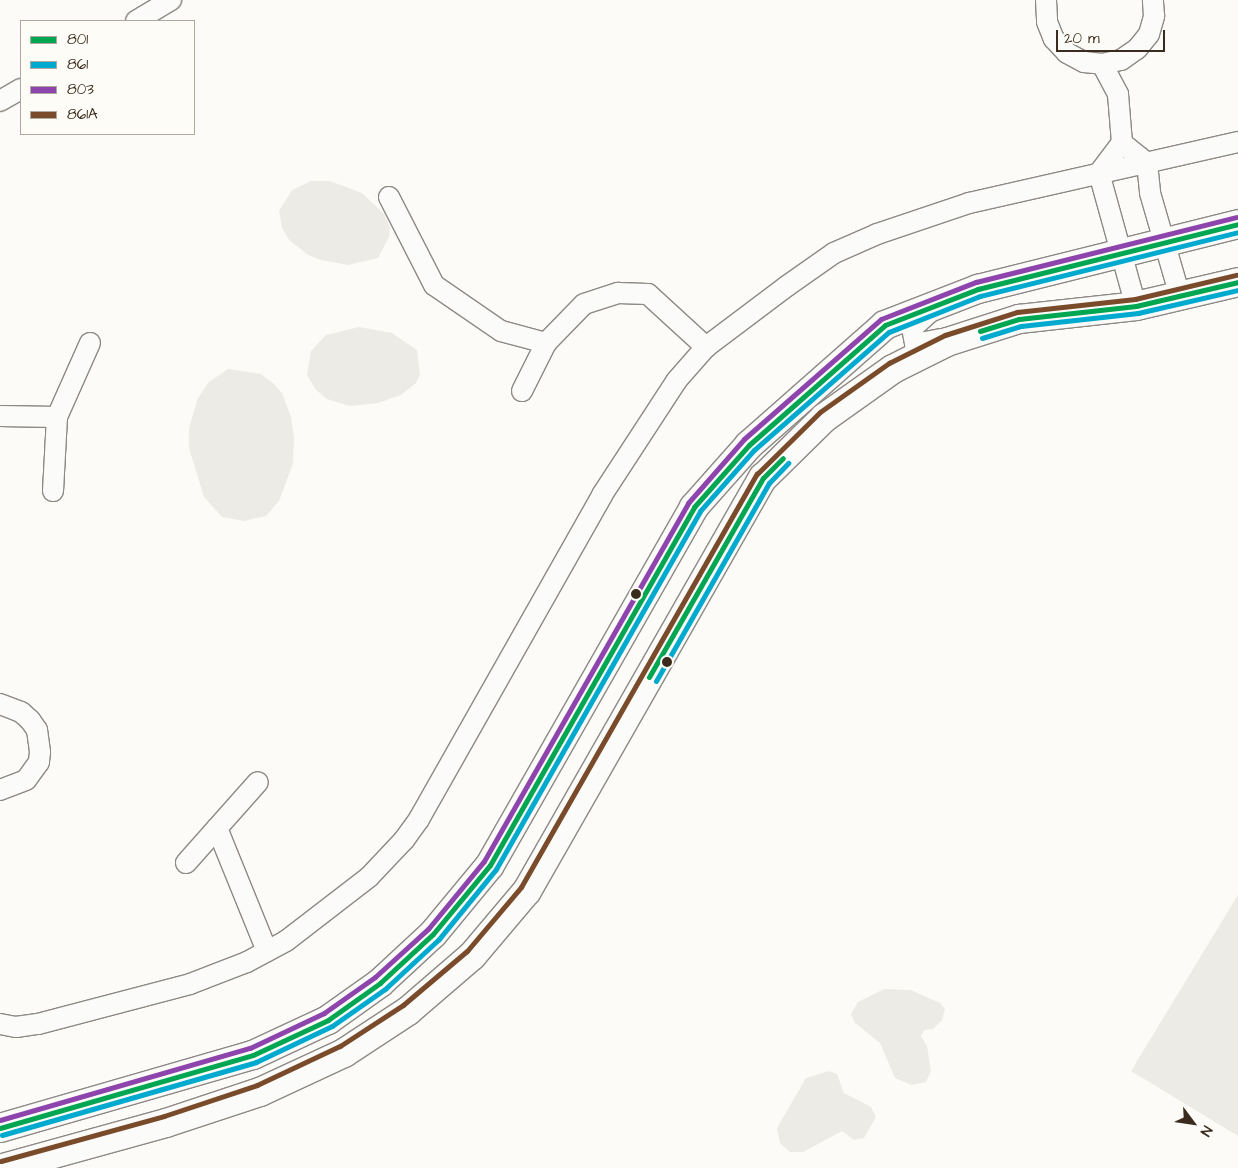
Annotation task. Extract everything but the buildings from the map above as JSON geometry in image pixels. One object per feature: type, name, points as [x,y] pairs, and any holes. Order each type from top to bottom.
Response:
[{"type":"main road","points":[[0,1128],[253,1055],[328,1020],[380,983],[433,934],[490,865],[694,507],[749,445],[885,325],[978,289],[1238,224]]},
{"type":"main road","points":[[3,1168],[166,1123],[269,1088],[344,1053],[408,1011],[472,956],[527,891],[763,478],[824,418],[893,369],[947,342],[1019,319],[1136,306],[1238,282]]},
{"type":"lane","points":[[138,20],[171,0]]},
{"type":"lane","points":[[1046,0],[1046,22],[1054,39],[1067,53],[1084,62],[1102,64],[1130,54]]},
{"type":"lane","points":[[1099,173],[1122,143],[1118,94],[1130,54],[1148,34],[1154,16],[1154,0]]},
{"type":"lane","points":[[1102,64],[1118,94]]},
{"type":"lane","points":[[0,101],[20,90]]},
{"type":"lane","points":[[0,1024],[16,1027],[38,1024],[180,986],[268,951],[326,912],[369,876],[404,840],[440,784],[602,495],[677,380],[706,347],[834,253],[877,234],[969,203],[1238,142]]},
{"type":"lane","points":[[1122,143],[1147,163],[1150,193],[1163,243],[1180,296]]},
{"type":"lane","points":[[1099,173],[1136,306]]},
{"type":"lane","points":[[389,197],[434,285],[501,331],[546,344]]},
{"type":"lane","points":[[522,391],[546,344],[584,304],[618,293],[648,294],[706,347]]},
{"type":"lane","points":[[940,304],[912,328],[916,344],[938,338],[947,342]]},
{"type":"lane","points":[[53,491],[57,417],[90,343]]},
{"type":"lane","points":[[0,416],[57,417]]},
{"type":"lane","points":[[0,704],[21,712],[30,720],[36,730],[40,752],[39,762],[26,780],[0,790]]},
{"type":"lane","points":[[186,862],[258,782]]},
{"type":"lane","points":[[217,828],[268,951]]},
{"type":"shaded area","points":[[311,181],[330,181],[362,193],[384,214],[390,227],[389,237],[378,258],[348,265],[321,260],[308,255],[289,240],[282,228],[279,211],[292,190]]},
{"type":"shaded area","points":[[359,327],[392,333],[417,350],[420,375],[416,383],[401,395],[378,403],[350,406],[327,399],[316,390],[307,375],[311,351],[326,335]]},
{"type":"shaded area","points":[[228,369],[261,374],[273,383],[282,393],[291,417],[294,437],[293,463],[279,501],[266,516],[244,521],[222,517],[204,497],[189,448],[189,428],[198,398],[209,382]]},
{"type":"shaded area","points":[[1238,895],[1238,1136],[1131,1071]]},
{"type":"shaded area","points":[[884,989],[911,990],[940,1003],[945,1009],[942,1020],[933,1029],[924,1030],[921,1036],[927,1046],[931,1071],[926,1082],[912,1085],[895,1078],[880,1043],[855,1023],[851,1014],[858,1002]]},
{"type":"shaded area","points":[[829,1071],[837,1074],[844,1093],[871,1107],[876,1117],[864,1138],[854,1140],[842,1131],[803,1152],[790,1152],[780,1143],[777,1128],[806,1078]]},
{"type":"transit line","name":"803","points":[[0,1120],[250,1048],[324,1013],[375,977],[428,929],[484,861],[688,503],[744,439],[881,319],[976,282],[1236,217]]},
{"type":"transit line","name":"801","points":[[0,1128],[253,1055],[328,1020],[380,983],[433,934],[490,865],[694,507],[749,445],[885,325],[978,289],[1238,224]]},
{"type":"transit line","name":"861","points":[[2,1135],[256,1062],[332,1026],[385,989],[439,939],[496,869],[700,511],[754,450],[889,332],[980,296],[1238,232]]},
{"type":"transit line","name":"861A","points":[[1,1161],[164,1116],[257,1085],[340,1046],[403,1005],[467,951],[521,887],[757,474],[820,412],[889,363],[945,335],[1017,312],[1135,299],[1236,275]]},
{"type":"transit line","name":"801","points":[[980,331],[1019,319],[1136,306],[1238,282]]},
{"type":"transit line","name":"861","points":[[982,338],[1021,326],[1138,313],[1238,290]]},
{"type":"transit line","name":"801","points":[[649,677],[763,478],[783,458]]},
{"type":"transit line","name":"861","points":[[656,681],[769,483],[788,463]]}]
